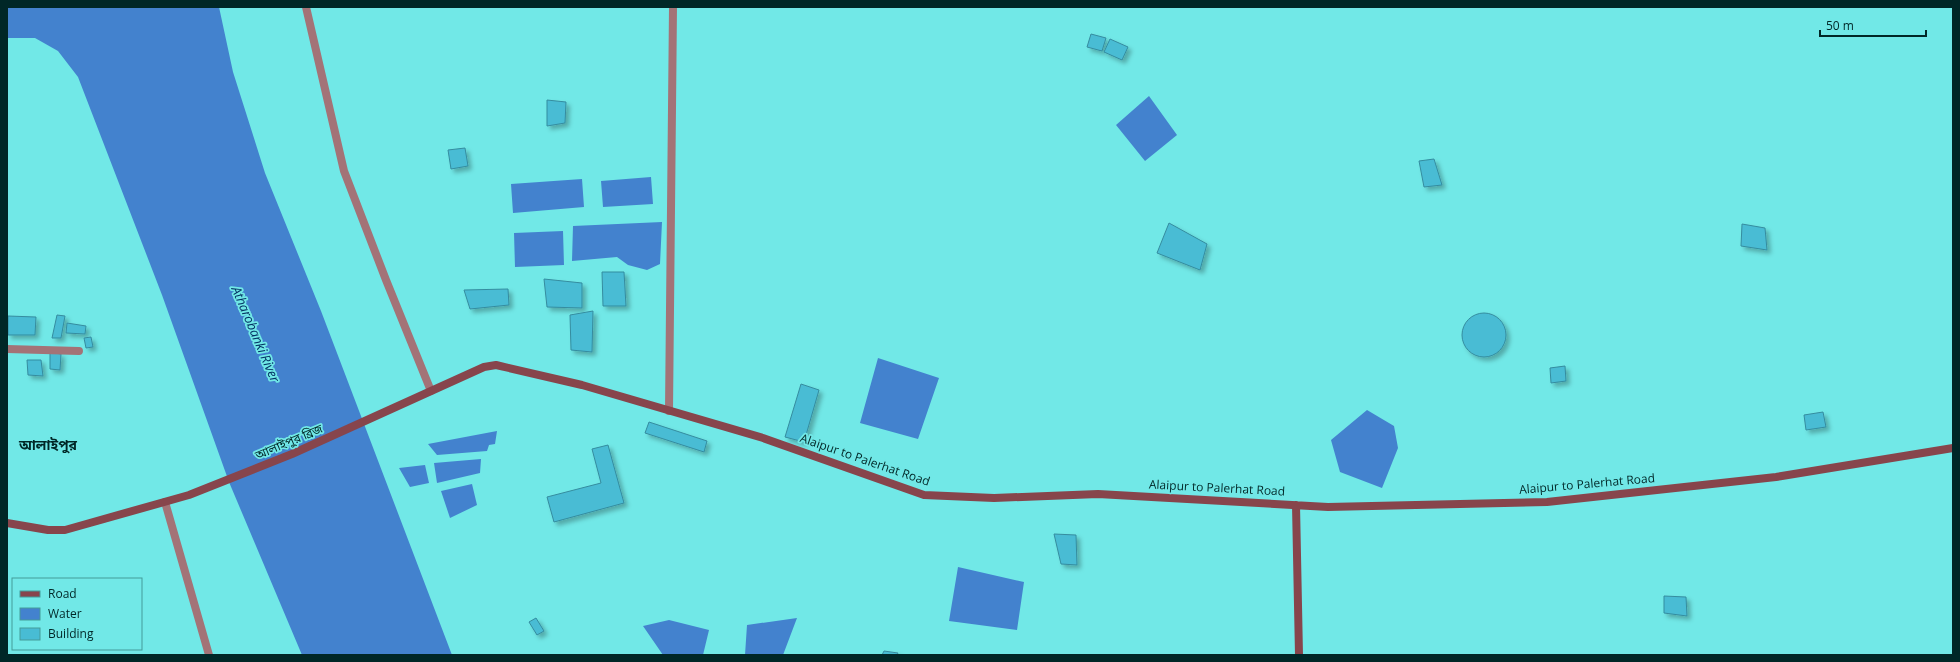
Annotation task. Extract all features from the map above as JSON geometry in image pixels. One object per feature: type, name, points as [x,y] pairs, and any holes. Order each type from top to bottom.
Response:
[{"type":"main road","name":"আলাইপুর ব্রিজ","points":[[7,523],[48,530],[66,530],[188,495],[292,454],[397,408],[484,367],[496,365]]},
{"type":"main road","name":"Alaipur to Palerhat Road","points":[[496,365],[582,386],[763,438],[924,495],[994,498],[1098,494],[1328,507],[1547,502],[1776,477],[1953,448]]},
{"type":"main road","points":[[1296,505],[1299,655]]},
{"type":"street","points":[[306,7],[344,171],[431,391]]},
{"type":"street","points":[[669,411],[673,7]]},
{"type":"street","points":[[7,349],[78,351]]},
{"type":"street","points":[[165,502],[209,655]]},
{"type":"water","name":"Atharobanki River","points":[[7,7],[219,7],[233,72],[265,173],[321,311],[452,655],[302,655],[229,482],[162,295],[78,77],[58,51],[35,38],[7,38]]},
{"type":"water","points":[[1149,96],[1177,135],[1145,161],[1116,125]]},
{"type":"water","points":[[651,177],[653,204],[603,207],[601,181]]},
{"type":"water","points":[[582,179],[584,207],[513,213],[511,184]]},
{"type":"water","points":[[662,222],[660,264],[647,270],[628,265],[617,257],[572,261],[573,226]]},
{"type":"water","points":[[563,231],[564,265],[515,267],[514,233]]},
{"type":"water","points":[[878,358],[939,378],[918,439],[860,423]]},
{"type":"water","points":[[1367,410],[1394,426],[1398,448],[1382,488],[1340,472],[1331,440]]},
{"type":"water","points":[[497,431],[495,444],[489,445],[487,451],[437,455],[428,444]]},
{"type":"water","points":[[481,459],[480,473],[437,483],[434,463]]},
{"type":"water","points":[[425,465],[429,483],[410,487],[399,468]]},
{"type":"water","points":[[472,484],[477,505],[450,518],[441,491]]},
{"type":"water","points":[[958,567],[1024,582],[1017,630],[949,621]]},
{"type":"water","points":[[797,618],[783,655],[745,655],[747,625]]},
{"type":"water","points":[[669,620],[709,630],[703,655],[663,655],[643,626]]},
{"type":"building","points":[[1091,34],[1106,38],[1102,51],[1087,47]]},
{"type":"building","points":[[1110,39],[1128,47],[1122,60],[1104,52]]},
{"type":"building","points":[[547,100],[566,102],[565,123],[547,126]]},
{"type":"building","points":[[465,148],[468,166],[451,169],[448,150]]},
{"type":"building","points":[[1434,159],[1442,185],[1424,187],[1419,161]]},
{"type":"building","points":[[1169,223],[1207,244],[1200,270],[1157,253]]},
{"type":"building","points":[[1742,224],[1765,228],[1767,250],[1741,246]]},
{"type":"building","points":[[602,272],[624,272],[626,306],[603,306]]},
{"type":"building","points":[[544,279],[582,283],[582,308],[547,307]]},
{"type":"building","points":[[508,289],[509,305],[470,309],[464,290]]},
{"type":"building","points":[[593,311],[592,352],[571,350],[570,315]]},
{"type":"building","points":[[1480,313],[1488,313],[1500,319],[1506,331],[1506,339],[1500,351],[1488,357],[1480,357],[1468,351],[1462,339],[1462,331],[1468,319]]},
{"type":"building","points":[[57,315],[65,316],[61,338],[52,338]]},
{"type":"building","points":[[8,316],[36,317],[35,335],[8,335]]},
{"type":"building","points":[[67,323],[86,326],[85,334],[66,333]]},
{"type":"building","points":[[91,337],[93,347],[86,348],[84,338]]},
{"type":"building","points":[[50,352],[61,354],[60,370],[50,369]]},
{"type":"building","points":[[27,360],[41,360],[43,376],[28,375]]},
{"type":"building","points":[[1565,366],[1566,381],[1551,383],[1550,368]]},
{"type":"building","points":[[801,384],[819,390],[804,442],[785,437]]},
{"type":"building","points":[[1823,412],[1826,427],[1806,430],[1804,415]]},
{"type":"building","points":[[649,422],[707,441],[704,452],[645,433]]},
{"type":"building","points":[[608,445],[624,503],[554,522],[547,497],[601,483],[592,449]]},
{"type":"building","points":[[1054,534],[1076,535],[1077,565],[1061,564]]},
{"type":"building","points":[[1664,596],[1686,597],[1687,616],[1664,613]]},
{"type":"building","points":[[536,618],[544,631],[537,635],[529,622]]},
{"type":"building","points":[[884,651],[898,653],[897,655],[882,655]]},
{"type":"district","name":"আলাইপুর","points":[[48,445]]}]
